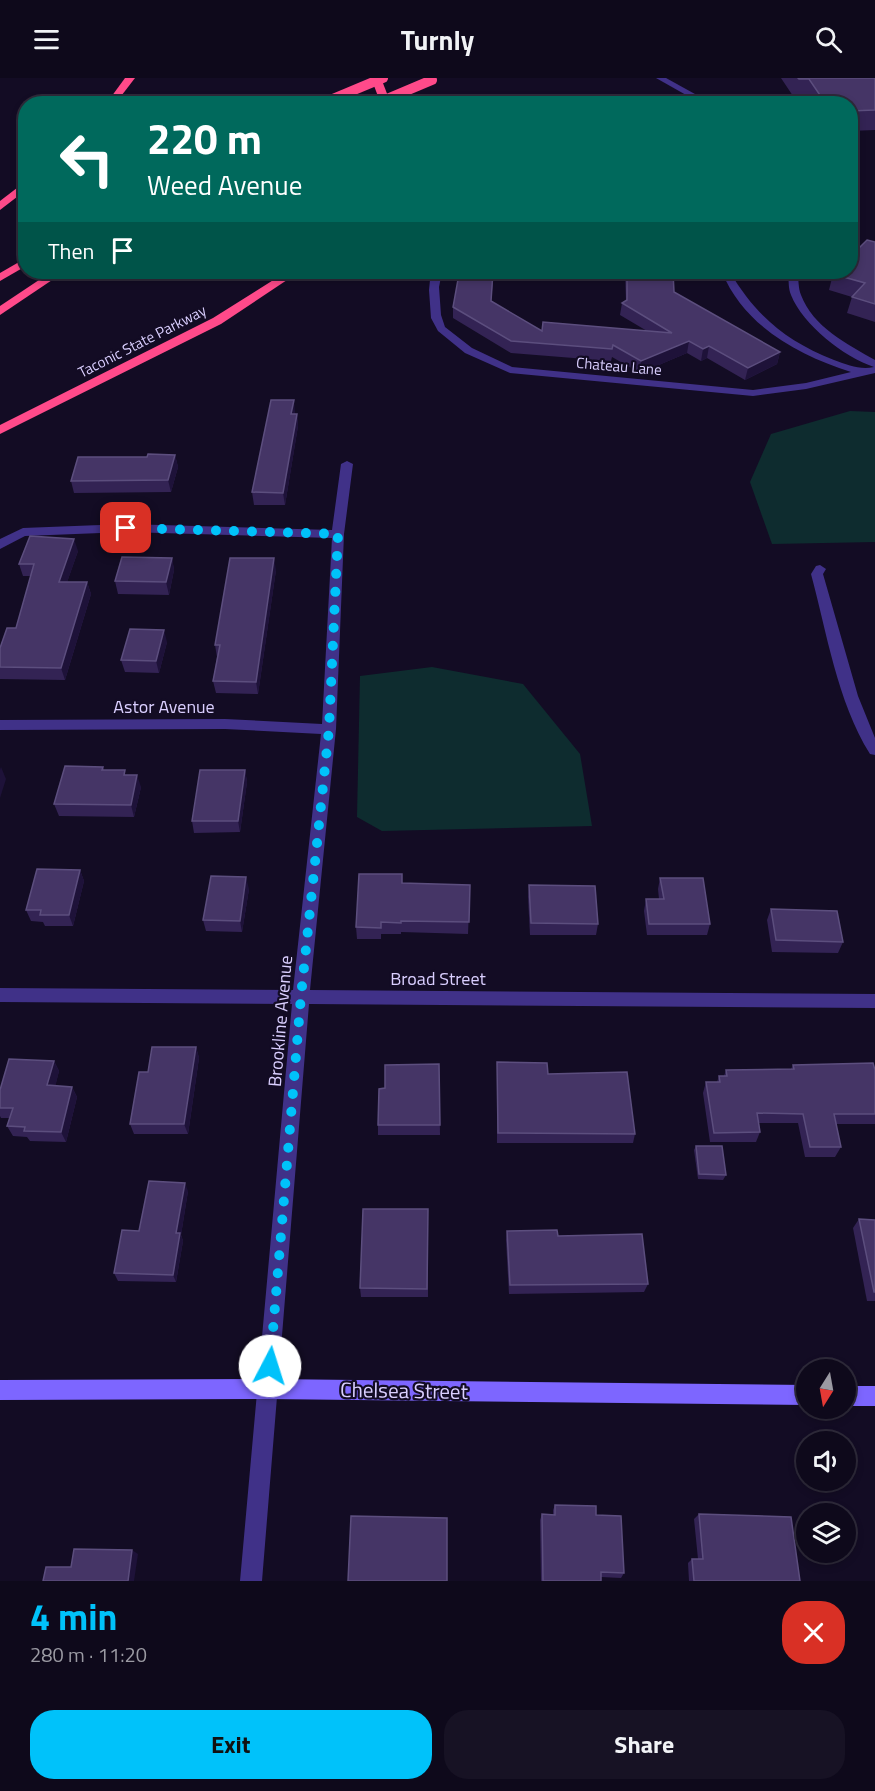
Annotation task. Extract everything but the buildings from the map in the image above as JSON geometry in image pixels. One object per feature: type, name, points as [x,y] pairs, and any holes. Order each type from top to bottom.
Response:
[{"type":"highway","points":[[116,96],[130,78]]},
{"type":"highway","points":[[376,78],[383,96]]},
{"type":"highway","points":[[340,96],[384,78]]},
{"type":"highway","points":[[394,96],[435,79]]},
{"type":"highway","points":[[0,207],[18,191]]},
{"type":"highway","points":[[0,278],[18,266]]},
{"type":"highway","points":[[0,311],[48,279]]},
{"type":"highway","name":"Taconic State Parkway","points":[[0,430],[218,321],[282,279]]},
{"type":"street","points":[[660,78],[694,96]]},
{"type":"street","name":"Chateau Lane","points":[[436,279],[433,287],[437,322],[443,331],[493,363],[510,370],[753,393],[806,386],[870,372]]},
{"type":"street","name":"Chateau Lane","points":[[729,279],[735,291],[752,313],[773,332],[801,349],[835,364],[870,372]]},
{"type":"street","points":[[794,279],[796,295],[810,317],[837,341],[875,364]]},
{"type":"street","name":"Brookline Avenue","points":[[251,1581],[301,996],[329,729],[338,534],[347,464]]},
{"type":"street","points":[[0,545],[10,537],[23,532],[126,528],[338,534]]},
{"type":"street","points":[[820,569],[818,574],[851,696],[865,734],[875,750]]},
{"type":"street","name":"Astor Avenue","points":[[0,725],[225,724],[329,729]]},
{"type":"street","name":"Broad Street","points":[[0,995],[875,1001]]},
{"type":"street","name":"Chelsea Street","points":[[0,1390],[268,1389],[796,1395]]},
{"type":"street","points":[[856,1396],[875,1396]]},
{"type":"green space","points":[[850,411],[875,412],[875,542],[772,544],[750,482],[771,434]]},
{"type":"green space","points":[[432,667],[523,684],[580,754],[592,826],[382,831],[357,817],[360,676]]},
{"type":"route","points":[[126,528],[338,534],[329,729],[301,996],[270,1366]]}]
